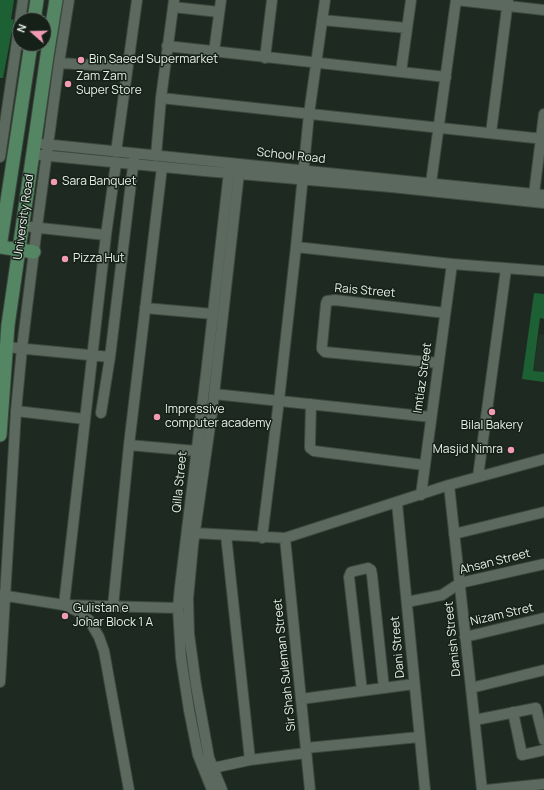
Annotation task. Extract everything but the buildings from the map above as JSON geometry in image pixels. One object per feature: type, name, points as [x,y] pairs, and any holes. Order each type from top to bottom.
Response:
[{"type":"main road","points":[[35,12],[37,0]]},
{"type":"main road","name":"University Road","points":[[0,435],[8,326],[56,0]]},
{"type":"main road","name":"University Road","points":[[0,247],[30,52]]},
{"type":"main road","points":[[0,247],[34,252]]},
{"type":"street","points":[[21,12],[23,0]]},
{"type":"street","points":[[0,682],[3,596],[22,348],[48,144],[69,0]]},
{"type":"street","points":[[116,152],[137,0]]},
{"type":"street","points":[[214,52],[221,0]]},
{"type":"street","points":[[265,58],[272,0]]},
{"type":"street","points":[[262,538],[296,247],[309,114],[325,0]]},
{"type":"street","points":[[401,72],[411,0]]},
{"type":"street","points":[[431,183],[456,0],[507,3],[544,10]]},
{"type":"street","points":[[156,156],[161,98],[173,3],[194,5],[219,12]]},
{"type":"street","points":[[491,133],[507,3]]},
{"type":"street","points":[[322,20],[407,28]]},
{"type":"street","points":[[167,46],[317,64],[446,77]]},
{"type":"street","points":[[0,157],[2,130],[15,52]]},
{"type":"street","points":[[59,63],[127,68]]},
{"type":"street","points":[[161,98],[542,138]]},
{"type":"street","points":[[539,194],[544,114]]},
{"type":"street","points":[[2,130],[18,132]]},
{"type":"street","name":"School Road","points":[[34,148],[48,144],[156,156],[391,187],[544,203]]},
{"type":"street","points":[[34,148],[47,156],[228,174]]},
{"type":"street","points":[[101,413],[110,357],[135,154]]},
{"type":"street","points":[[64,605],[106,235],[116,163]]},
{"type":"street","points":[[113,606],[129,445],[162,167]]},
{"type":"street","name":"Qilla Street","points":[[212,790],[198,755],[181,658],[178,608],[228,174],[236,167]]},
{"type":"street","name":"Qilla Street","points":[[222,790],[209,758],[189,634],[188,600],[195,533],[214,394],[236,167]]},
{"type":"street","name":"School Road","points":[[303,176],[431,183],[539,194]]},
{"type":"street","points":[[23,226],[106,235]]},
{"type":"street","points":[[296,247],[452,264],[506,269],[544,270]]},
{"type":"street","name":"Imtiaz Street","points":[[421,494],[452,264]]},
{"type":"street","points":[[478,477],[506,269]]},
{"type":"street","name":"Rais Street","points":[[438,363],[325,352],[322,349],[322,346],[326,304],[327,301],[335,300],[445,313]]},
{"type":"street","points":[[145,308],[213,314]]},
{"type":"street","points":[[6,347],[110,357]]},
{"type":"street","points":[[214,394],[431,417]]},
{"type":"street","points":[[311,404],[310,448],[314,451],[424,465]]},
{"type":"street","points":[[16,411],[85,419]]},
{"type":"street","points":[[129,445],[196,451]]},
{"type":"street","points":[[195,533],[262,538],[286,538],[449,485],[544,459]]},
{"type":"street","name":"Danish Street","points":[[449,485],[482,790]]},
{"type":"street","name":"Dani Street","points":[[397,503],[425,790]]},
{"type":"street","points":[[454,534],[544,512]]},
{"type":"street","points":[[226,535],[250,760]]},
{"type":"street","name":"Sir Shah Suleman Street","points":[[286,538],[310,790]]},
{"type":"street","name":"Ahsan Street","points":[[407,602],[442,596],[460,583],[544,564]]},
{"type":"street","points":[[362,691],[349,577],[351,572],[368,568],[371,570],[372,575],[384,688]]},
{"type":"street","points":[[3,596],[64,605],[178,608]]},
{"type":"street","points":[[64,605],[77,611],[90,620],[104,651],[129,790]]},
{"type":"street","name":"Nizam Stret","points":[[466,637],[544,618]]},
{"type":"street","points":[[181,658],[192,656]]},
{"type":"street","points":[[471,688],[544,670]]},
{"type":"street","points":[[301,700],[414,684]]},
{"type":"street","points":[[475,720],[536,708],[544,740]]},
{"type":"street","points":[[513,712],[522,755],[544,750]]},
{"type":"street","points":[[213,768],[250,760],[306,751],[419,736]]},
{"type":"street","points":[[486,790],[544,784]]},
{"type":"shaded area","points":[[539,334],[544,335],[544,372],[533,371]]},
{"type":"place","name":"Bin Saeed Supermarket","points":[[81,60]]},
{"type":"place","name":"Zam Zam Super Store","points":[[68,84]]},
{"type":"place","name":"Sara Banquet","points":[[54,182]]},
{"type":"place","name":"Pizza Hut","points":[[65,259]]},
{"type":"place","name":"Bilal Bakery","points":[[492,412]]},
{"type":"place","name":"Impressive computer academy","points":[[157,417]]},
{"type":"place","name":"Masjid Nimra","points":[[511,450]]},
{"type":"place","name":"Gulistan e Johar Block 1 A","points":[[65,616]]}]
